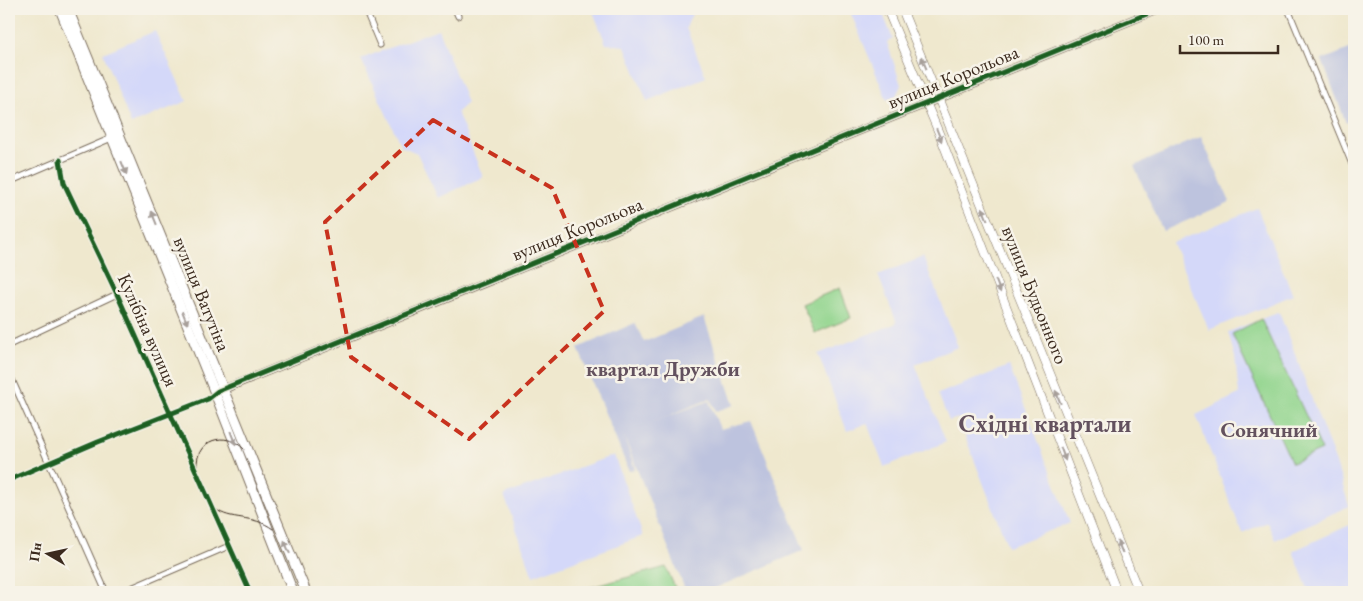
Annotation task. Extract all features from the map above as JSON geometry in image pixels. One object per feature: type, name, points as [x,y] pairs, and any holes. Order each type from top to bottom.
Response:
[{"type":"main road","name":"вулиця Ватутіна","points":[[60,9],[116,137]]},
{"type":"main road","name":"вулиця Ватутіна","points":[[68,9],[116,137],[219,391],[306,592]]},
{"type":"main road","name":"вулиця Будьонного","points":[[887,9],[926,103],[1117,592]]},
{"type":"main road","name":"вулиця Будьонного","points":[[902,9],[1139,592]]},
{"type":"main road","name":"вулиця Ватутіна","points":[[219,391],[293,592]]},
{"type":"street","points":[[365,9],[380,45]]},
{"type":"street","points":[[455,9],[458,16]]},
{"type":"street","name":"вулиця Корольова","points":[[9,480],[208,399],[219,391],[1159,9]]},
{"type":"street","points":[[1288,9],[1354,169]]},
{"type":"street","points":[[9,182],[116,137]]},
{"type":"street","name":"Кулібіна вулиця","points":[[60,160],[64,183],[117,294],[169,415],[250,592]]},
{"type":"street","points":[[9,345],[117,294]]},
{"type":"street","points":[[9,373],[106,592]]},
{"type":"street","points":[[122,592],[229,546]]},
{"type":"highlighted area","points":[[433,120],[552,188],[604,311],[469,439],[351,357],[325,222]]},
{"type":"shaded area","points":[[592,9],[694,9],[686,28],[706,77],[647,101],[625,46],[606,44]]},
{"type":"shaded area","points":[[849,9],[881,9],[893,39],[887,42],[901,85],[896,96],[887,100]]},
{"type":"shaded area","points":[[438,29],[467,103],[457,112],[483,177],[438,198],[417,153],[401,146],[361,59]]},
{"type":"shaded area","points":[[155,31],[187,101],[131,124],[103,53]]},
{"type":"shaded area","points":[[1352,48],[1354,53],[1354,119],[1346,123],[1322,60]]},
{"type":"shaded area","points":[[1201,137],[1230,202],[1163,231],[1134,166]]},
{"type":"shaded area","points":[[1257,208],[1293,295],[1209,330],[1172,243]]},
{"type":"shaded area","points":[[923,257],[958,347],[915,364],[946,442],[884,467],[867,423],[847,431],[818,354],[897,323],[878,275]]},
{"type":"shaded area","points":[[1279,312],[1336,463],[1349,506],[1275,540],[1267,522],[1242,533],[1196,415],[1239,394],[1235,357],[1228,332]]},
{"type":"shaded area","points":[[704,317],[734,405],[716,411],[710,399],[652,422],[709,401],[720,429],[751,421],[804,550],[706,592],[686,592],[623,434],[635,469],[629,471],[578,348],[635,323],[644,342]]},
{"type":"shaded area","points":[[1009,366],[1070,523],[1008,547],[958,418],[949,421],[938,394]]},
{"type":"shaded area","points":[[614,455],[643,536],[533,576],[504,495]]},
{"type":"shaded area","points":[[1354,523],[1354,592],[1309,592],[1293,551]]},
{"type":"green space","points":[[840,288],[851,318],[815,333],[802,304]]},
{"type":"green space","points":[[1261,319],[1322,450],[1292,463],[1232,334]]},
{"type":"green space","points":[[666,567],[677,592],[573,592]]},
{"type":"tram line","points":[[244,449],[237,443],[229,440],[221,439],[206,444],[198,458],[197,471],[199,477],[213,506],[221,513],[257,521],[273,529]]},
{"type":"cycle path","points":[[9,480],[98,442],[208,399],[218,391],[1159,9]]},
{"type":"cycle path","points":[[60,160],[64,183],[117,294],[250,592]]},
{"type":"district","name":"квартал Дружби","points":[[663,368]]},
{"type":"district","name":"Східні квартали","points":[[1045,423]]},
{"type":"district","name":"Сонячний","points":[[1269,429]]}]
